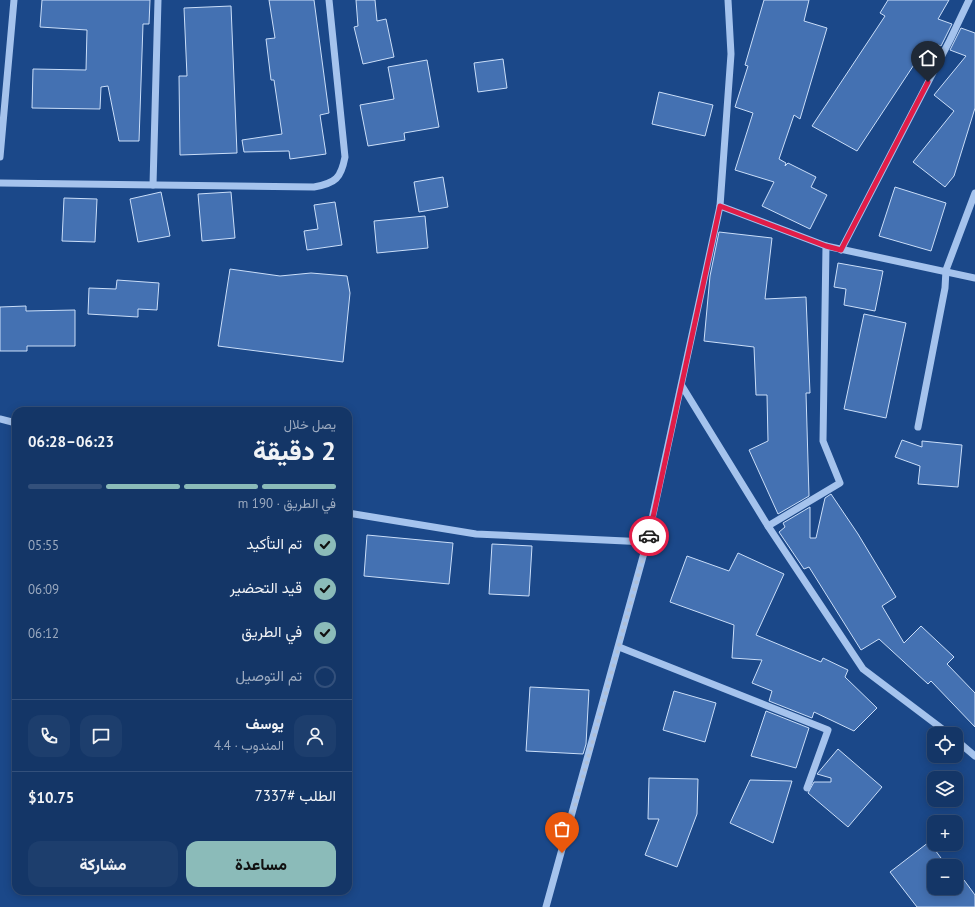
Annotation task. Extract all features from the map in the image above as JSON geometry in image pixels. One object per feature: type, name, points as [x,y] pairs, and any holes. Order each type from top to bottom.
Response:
[{"type":"street","points":[[0,157],[14,0]]},
{"type":"street","points":[[153,185],[158,0]]},
{"type":"street","points":[[0,183],[314,187],[330,184],[342,171],[345,157],[329,0]]},
{"type":"street","points":[[546,907],[647,542],[720,206],[731,54],[728,0]]},
{"type":"street","points":[[841,250],[950,40],[969,0]]},
{"type":"street","points":[[918,427],[945,288],[946,270],[975,193]]},
{"type":"street","points":[[720,206],[826,246],[946,270],[975,278]]},
{"type":"street","points":[[768,526],[840,483],[823,442],[826,246]]},
{"type":"street","points":[[682,386],[768,526],[863,669],[940,727]]},
{"type":"street","points":[[0,421],[12,422]]},
{"type":"street","points":[[352,514],[476,534],[647,542]]},
{"type":"street","points":[[619,647],[828,730],[807,788]]},
{"type":"street","points":[[963,745],[974,752]]},
{"type":"building","points":[[42,0],[150,0],[149,24],[143,24],[139,141],[119,141],[108,86],[101,87],[100,109],[32,108],[33,69],[86,70],[87,30],[40,27]]},
{"type":"building","points":[[269,0],[314,0],[329,113],[320,115],[326,154],[290,159],[289,151],[244,152],[242,140],[282,134],[274,80],[271,80],[266,39],[275,38]]},
{"type":"building","points":[[356,0],[375,0],[377,21],[386,19],[394,57],[363,64],[354,27],[358,26]]},
{"type":"building","points":[[764,0],[809,0],[804,21],[827,28],[800,119],[794,115],[779,159],[786,163],[785,166],[788,163],[816,177],[811,187],[827,195],[810,229],[762,206],[774,182],[735,170],[753,113],[735,107],[748,66],[745,65]]},
{"type":"building","points":[[888,0],[949,0],[938,19],[952,24],[941,46],[929,42],[857,151],[812,126],[885,16],[880,13]]},
{"type":"building","points":[[231,6],[237,153],[180,155],[179,76],[187,76],[184,8]]},
{"type":"building","points":[[961,28],[975,33],[975,108],[954,176],[945,187],[913,162],[954,111],[934,95],[966,56],[950,50]]},
{"type":"building","points":[[503,59],[507,88],[478,92],[474,63]]},
{"type":"building","points":[[427,60],[439,127],[404,133],[405,140],[368,146],[360,105],[394,99],[388,67]]},
{"type":"building","points":[[659,92],[713,105],[705,136],[652,124]]},
{"type":"building","points":[[443,177],[448,207],[419,212],[414,182]]},
{"type":"building","points":[[895,187],[946,203],[931,251],[879,236]]},
{"type":"building","points":[[161,192],[170,236],[138,242],[130,199]]},
{"type":"building","points":[[231,192],[235,238],[202,241],[198,194]]},
{"type":"building","points":[[64,198],[97,199],[95,242],[62,241]]},
{"type":"building","points":[[335,202],[342,245],[307,250],[304,231],[318,229],[314,205]]},
{"type":"building","points":[[425,216],[428,248],[377,253],[374,221]]},
{"type":"building","points":[[719,232],[772,238],[765,299],[806,297],[810,393],[806,393],[809,496],[778,514],[749,450],[768,441],[767,395],[756,395],[754,347],[704,341],[710,276]]},
{"type":"building","points":[[838,263],[883,271],[875,311],[844,305],[846,289],[834,287]]},
{"type":"building","points":[[230,269],[280,276],[311,273],[347,276],[350,293],[343,362],[218,346]]},
{"type":"building","points":[[117,280],[159,283],[157,310],[138,309],[138,317],[88,314],[89,288],[116,289]]},
{"type":"building","points":[[26,306],[26,311],[75,310],[75,346],[27,346],[27,351],[0,351],[0,307]]},
{"type":"building","points":[[864,314],[906,323],[886,418],[844,409]]},
{"type":"building","points":[[902,440],[922,447],[922,441],[962,445],[958,487],[918,484],[920,466],[895,457]]},
{"type":"building","points":[[831,494],[858,534],[896,597],[882,606],[904,643],[921,626],[954,657],[947,664],[975,693],[975,727],[931,681],[928,684],[879,639],[861,650],[809,567],[804,569],[779,532],[785,527],[783,523],[810,507],[810,538],[816,538],[825,498]]},
{"type":"building","points":[[367,535],[453,543],[449,584],[364,576]]},
{"type":"building","points":[[492,544],[532,546],[529,596],[489,594]]},
{"type":"building","points":[[738,553],[784,574],[756,635],[821,662],[823,658],[848,670],[845,677],[877,708],[854,731],[814,712],[812,718],[769,701],[772,691],[752,683],[762,660],[732,658],[734,625],[670,602],[687,556],[729,571]]},
{"type":"building","points":[[530,687],[589,690],[586,744],[583,754],[526,751]]},
{"type":"building","points":[[674,691],[716,703],[705,742],[663,730]]},
{"type":"building","points":[[766,711],[809,728],[796,768],[751,756]]},
{"type":"building","points":[[838,749],[882,787],[848,827],[808,793],[814,782],[831,782],[831,778],[817,774]]},
{"type":"building","points":[[649,778],[698,779],[697,814],[677,867],[645,855],[659,819],[648,819]]},
{"type":"building","points":[[750,780],[792,781],[773,843],[730,823]]},
{"type":"building","points":[[927,844],[927,851],[936,851],[942,859],[927,859],[927,895],[963,895],[964,880],[975,895],[975,907],[917,907],[890,872]]},
{"type":"way so far","points":[[562,853],[649,536]]},
{"type":"route","points":[[649,536],[720,206],[826,246],[841,250],[928,82]]}]
